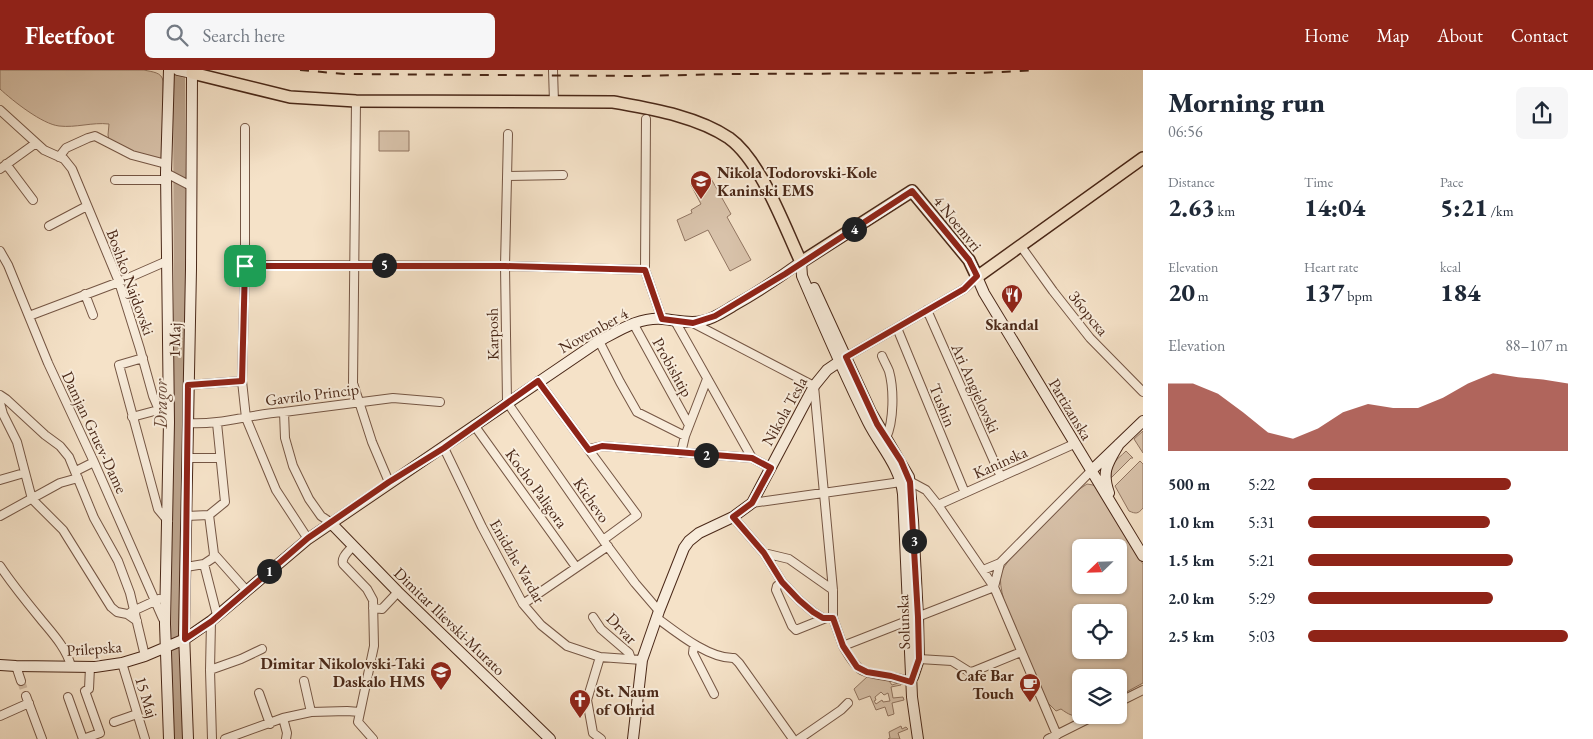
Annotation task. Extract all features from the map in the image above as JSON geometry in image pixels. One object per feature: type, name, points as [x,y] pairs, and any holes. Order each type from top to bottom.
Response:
[{"type":"main road","points":[[192,71],[290,97],[356,101],[613,102],[647,108],[690,120],[713,129],[730,139],[746,154],[763,179],[801,262]]},
{"type":"main road","name":"Nikola Tesla","points":[[977,276],[1143,158]]},
{"type":"main road","name":"November 4","points":[[801,262],[912,191],[969,260],[977,276]]},
{"type":"street","name":"1 Maj","points":[[169,70],[164,408],[169,422],[166,595],[169,739]]},
{"type":"street","points":[[178,70],[192,71]]},
{"type":"street","points":[[553,70],[554,102]]},
{"type":"street","name":"1 Maj","points":[[188,739],[185,639],[189,185],[192,71]]},
{"type":"street","points":[[356,101],[353,383],[372,442],[389,482]]},
{"type":"street","name":"Boshko Najdovski","points":[[0,110],[44,150],[64,159],[72,169],[119,282],[153,396],[164,408]]},
{"type":"street","points":[[646,119],[645,270],[662,319]]},
{"type":"street","points":[[245,128],[245,266],[242,381],[246,418],[276,490],[308,538]]},
{"type":"street","name":"Karposh","points":[[507,402],[505,266],[508,134]]},
{"type":"street","points":[[59,156],[66,148],[95,136],[189,185]]},
{"type":"street","points":[[33,200],[3,166],[36,143]]},
{"type":"street","points":[[114,180],[168,173]]},
{"type":"street","points":[[507,176],[562,175]]},
{"type":"street","points":[[49,226],[87,206]]},
{"type":"street","name":"Зборска","points":[[1020,245],[1090,338],[1143,392]]},
{"type":"street","name":"Damjan Gruev-Dame","points":[[0,251],[8,265],[48,362],[166,624]]},
{"type":"street","points":[[29,316],[119,282],[167,261]]},
{"type":"street","name":"November 4","points":[[330,522],[444,448],[507,402],[599,341],[633,323],[645,320],[662,319],[693,323],[715,316],[785,274],[801,262]]},
{"type":"street","name":"Solunska","points":[[801,262],[808,273],[868,423],[896,470],[906,482]]},
{"type":"street","points":[[245,266],[505,266],[645,270]]},
{"type":"street","name":"Nikola Tesla","points":[[633,739],[642,660],[680,556],[689,541],[699,533],[733,517],[752,503],[814,386],[827,370],[964,289],[977,276]]},
{"type":"street","name":"Partizanska","points":[[977,276],[984,293],[1143,556]]},
{"type":"street","points":[[85,294],[93,315]]},
{"type":"street","name":"Ari Angjelovski","points":[[927,310],[1001,477]]},
{"type":"street","points":[[675,321],[752,458]]},
{"type":"street","name":"Probishtip","points":[[633,323],[689,425]]},
{"type":"street","points":[[693,323],[814,386],[833,590],[833,618],[843,646],[852,662],[864,671],[898,677],[911,682],[913,712],[918,739]]},
{"type":"street","name":"Tushin","points":[[897,328],[965,493]]},
{"type":"street","points":[[599,341],[637,412],[685,436]]},
{"type":"street","points":[[882,356],[888,370],[891,386],[892,421],[886,438]]},
{"type":"street","points":[[143,358],[118,365],[158,509],[168,521]]},
{"type":"street","name":"Solunska","points":[[843,359],[905,470],[913,619],[911,682]]},
{"type":"street","points":[[681,453],[685,436],[707,379]]},
{"type":"street","points":[[188,385],[242,381]]},
{"type":"street","points":[[523,604],[576,567],[636,516],[538,381]]},
{"type":"street","points":[[0,395],[60,446],[70,457],[94,518],[118,561],[135,610],[145,656]]},
{"type":"street","name":"Gavrilo Princip","points":[[188,423],[217,423],[266,413],[393,398],[440,402]]},
{"type":"street","name":"Kichevo","points":[[507,402],[605,543],[658,615],[694,645],[727,659],[734,658],[793,739]]},
{"type":"street","points":[[0,403],[3,414],[17,442],[32,499],[63,530],[111,606],[121,614],[127,614],[166,595]]},
{"type":"street","points":[[132,417],[164,408]]},
{"type":"street","points":[[185,639],[214,618],[308,538],[330,522],[321,516],[308,499],[293,466],[285,438],[284,412]]},
{"type":"street","points":[[982,570],[1000,563],[1143,421]]},
{"type":"street","points":[[186,516],[208,515],[225,502],[217,423]]},
{"type":"street","name":"Kocho Paligora","points":[[474,425],[576,567]]},
{"type":"street","name":"Kaninska","points":[[938,505],[1074,444]]},
{"type":"street","points":[[1118,514],[1106,483],[1105,474],[1108,463],[1119,444]]},
{"type":"street","points":[[589,450],[602,446],[752,458],[771,468]]},
{"type":"street","name":"Enidzhe Vardar","points":[[444,448],[482,527],[523,604],[541,625],[567,646],[600,657],[642,660]]},
{"type":"street","points":[[187,458],[220,458]]},
{"type":"street","points":[[0,516],[77,474],[94,462]]},
{"type":"street","points":[[0,480],[24,473]]},
{"type":"street","points":[[752,503],[906,482],[926,490],[994,587],[1057,735]]},
{"type":"street","points":[[208,515],[214,554],[246,590]]},
{"type":"street","points":[[733,517],[764,553],[782,582],[806,606],[823,618]]},
{"type":"street","name":"Dimitar Ilievski-Murato","points":[[330,522],[398,592],[550,739]]},
{"type":"street","points":[[352,546],[342,560],[343,564],[367,589],[373,600],[374,646],[358,722],[373,739]]},
{"type":"street","points":[[764,553],[790,559],[833,590]]},
{"type":"street","points":[[186,567],[204,564],[213,558],[214,554]]},
{"type":"street","points":[[994,587],[1000,563]]},
{"type":"street","points":[[204,564],[214,618],[210,670],[212,739]]},
{"type":"street","points":[[0,566],[11,583],[60,644],[68,656],[71,666]]},
{"type":"street","points":[[782,582],[777,586],[776,590],[792,626],[796,630],[823,618],[833,618]]},
{"type":"street","points":[[843,646],[994,587]]},
{"type":"street","points":[[373,608],[382,609],[398,592]]},
{"type":"street","points":[[127,614],[137,621]]},
{"type":"street","name":"Drvar","points":[[593,617],[601,629],[630,653],[631,659]]},
{"type":"street","name":"Solunska","points":[[911,682],[919,659],[913,619]]},
{"type":"street","name":"Prilepska","points":[[0,665],[90,667],[122,663],[145,656],[185,639]]},
{"type":"street","points":[[694,645],[693,653],[714,694]]},
{"type":"street","points":[[210,670],[241,660],[262,649]]},
{"type":"street","points":[[919,659],[952,661],[972,672],[1022,652]]},
{"type":"street","points":[[600,657],[587,700],[593,733],[601,739]]},
{"type":"street","name":"15 Maj","points":[[122,663],[145,739]]},
{"type":"street","points":[[16,666],[21,681]]},
{"type":"street","points":[[68,697],[83,739],[100,733],[85,692],[90,688],[90,667]]},
{"type":"street","points":[[304,681],[311,712]]},
{"type":"street","points":[[1127,698],[1143,690]]},
{"type":"street","points":[[259,693],[270,724]]},
{"type":"street","points":[[0,716],[28,700],[42,739]]},
{"type":"street","points":[[799,739],[848,703]]},
{"type":"street","points":[[225,739],[283,718],[311,712],[360,712]]},
{"type":"street","points":[[114,722],[137,714]]},
{"type":"street","points":[[283,718],[287,732],[286,739]]},
{"type":"street","points":[[1048,739],[1078,724]]},
{"type":"shaded area","points":[[0,70],[144,70],[159,74],[163,81],[164,157],[162,159],[131,152],[109,140],[109,124],[59,126],[36,117],[0,89]]},
{"type":"shaded area","points":[[379,131],[409,131],[409,151],[379,151]]},
{"type":"shaded area","points":[[709,175],[731,214],[727,217],[751,260],[730,271],[708,230],[685,241],[677,220],[692,213],[691,210],[701,204],[691,185]]},
{"type":"shaded area","points":[[1143,431],[1143,453],[1134,439]]},
{"type":"shaded area","points":[[1126,451],[1133,458],[1111,478],[1113,465]]},
{"type":"shaded area","points":[[1140,461],[1143,464],[1143,508],[1135,513],[1129,511],[1115,486]]},
{"type":"shaded area","points":[[1087,484],[1093,485],[1128,539],[1072,539],[1072,594],[1128,594],[1128,539],[1143,564],[1143,683],[1127,692],[1127,669],[1072,669],[1072,715],[1061,709],[1056,711],[1048,703],[1018,638],[1004,601],[1001,574],[1012,556],[1078,490]]},
{"type":"shaded area","points":[[868,676],[887,678],[892,685],[901,682],[901,685],[891,687],[893,698],[903,697],[904,700],[892,703],[894,714],[888,716],[885,707],[876,710],[870,696],[859,700],[854,689]],"holes":[[[881,692],[884,695],[888,693],[890,701],[883,702],[882,700],[876,704],[874,701],[876,700],[875,697]]]},
{"type":"shaded area","points":[[901,726],[902,729],[906,727],[908,729],[898,733],[900,739],[888,739],[890,738],[889,732]]},
{"type":"waterway","name":"Dragor","points":[[178,739],[176,716],[180,381],[179,70]]},
{"type":"tunnel","points":[[21,681],[26,696]]},
{"type":"railway","points":[[300,70],[345,74],[638,76],[981,73],[1037,70]]},
{"type":"place","name":"Nikola Todorovski-Kole Kaninski EMS","points":[[701,200]]},
{"type":"place","name":"Skandal","points":[[1012,314]]},
{"type":"place","name":"Dimitar Nikolovski-Taki Daskalo HMS","points":[[441,691]]},
{"type":"place","name":"Cafe Bar Touch","points":[[1030,703]]},
{"type":"place","name":"St. Naum of Ohrid","points":[[580,719]]},
{"type":"route","points":[[912,191],[969,260],[977,276],[964,289],[846,357],[877,424],[901,461],[910,482],[919,659],[911,682],[867,672],[857,667],[843,646],[833,618],[823,618],[799,600],[782,582],[764,553],[733,517],[752,503],[771,468],[752,458],[602,446],[589,450],[538,381],[444,448],[389,482],[308,538],[212,621],[185,639],[188,385],[242,381],[245,266],[505,266],[645,270],[662,319],[693,323],[708,320],[740,302],[912,191]]}]
